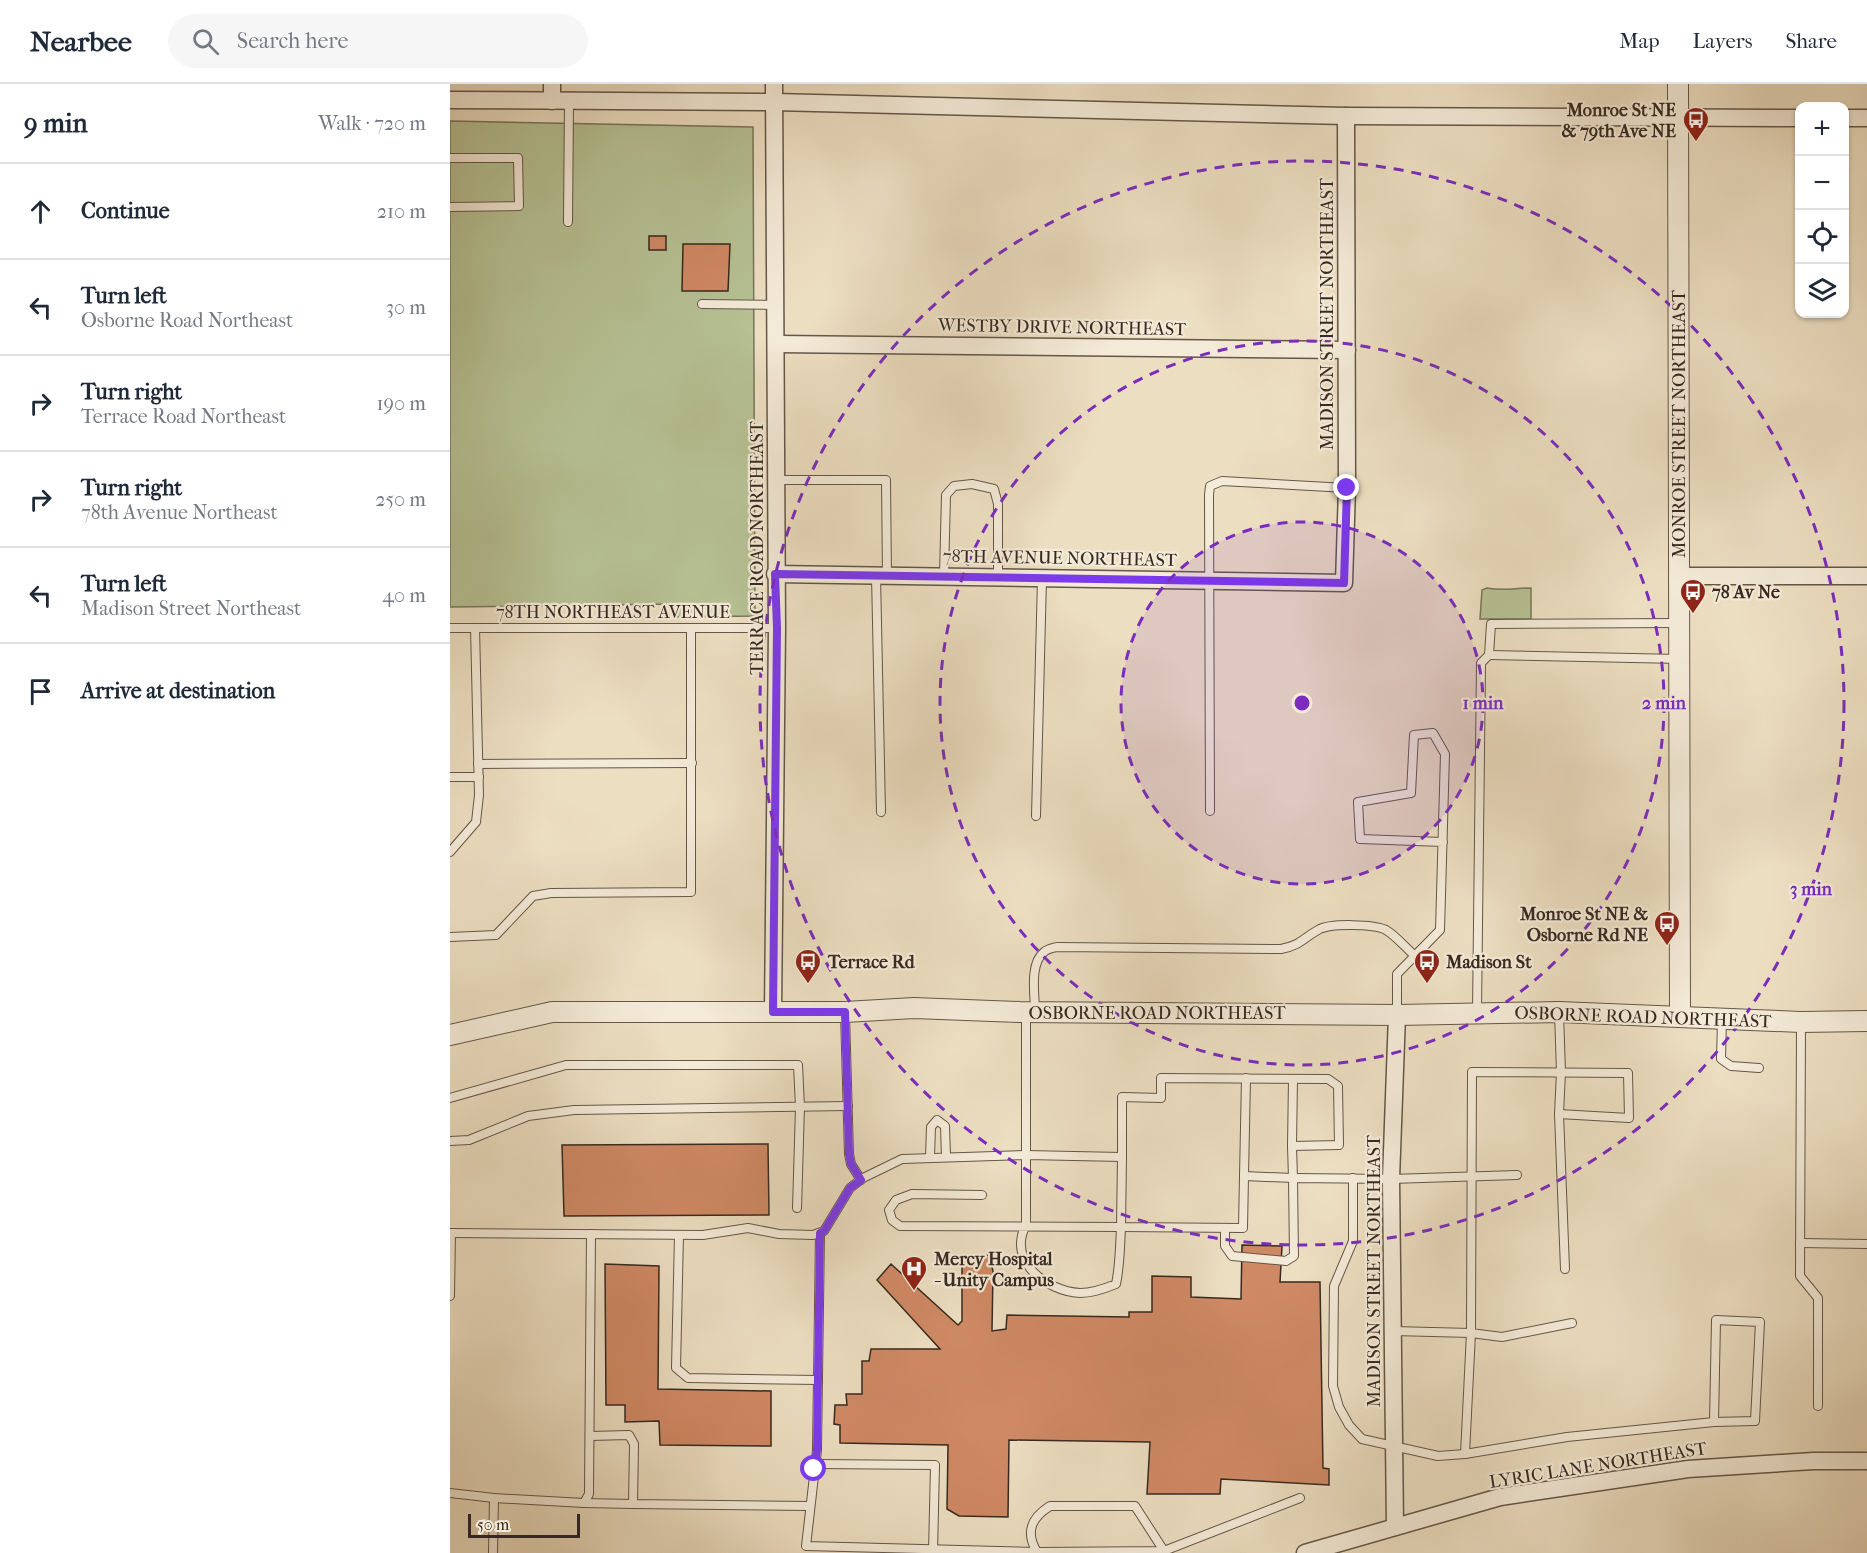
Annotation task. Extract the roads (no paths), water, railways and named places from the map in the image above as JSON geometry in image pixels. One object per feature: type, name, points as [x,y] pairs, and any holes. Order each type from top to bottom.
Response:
[{"type":"street","name":"TERRACE ROAD NORTHEAST","points":[[773,1012],[777,628],[774,84]]},
{"type":"street","name":"MONROE STREET NORTHEAST","points":[[1678,84],[1680,1017]]},
{"type":"street","points":[[450,100],[558,95],[1346,116],[1795,118]]},
{"type":"street","name":"MADISON STREET NORTHEAST","points":[[1344,583],[1347,488],[1346,116]]},
{"type":"street","points":[[1849,118],[1867,118]]},
{"type":"street","name":"WESTBY DRIVE NORTHEAST","points":[[776,344],[1347,350]]},
{"type":"street","name":"78TH AVENUE NORTHEAST","points":[[775,574],[1344,583]]},
{"type":"street","points":[[1680,576],[1867,576]]},
{"type":"street","name":"OSBORNE ROAD NORTHEAST","points":[[450,1035],[552,1012],[845,1012],[914,1008],[1031,1012],[1397,1015],[1559,1012],[1801,1022],[1867,1021]]},
{"type":"street","name":"MADISON STREET NORTHEAST","points":[[1395,1527],[1391,1179],[1397,1015]]},
{"type":"street","name":"LYRIC LANE NORTHEAST","points":[[1305,1553],[1500,1497],[1688,1469],[1813,1461],[1867,1461]]},
{"type":"lane","points":[[558,95],[568,222]]},
{"type":"lane","points":[[450,158],[518,158],[519,206],[450,207]]},
{"type":"lane","points":[[702,304],[776,305]]},
{"type":"lane","points":[[776,480],[886,480],[881,576],[880,812]]},
{"type":"lane","points":[[1210,811],[1210,486],[1216,483],[1347,488]]},
{"type":"lane","points":[[944,576],[946,495],[954,486],[972,484],[994,489],[998,504],[998,577]]},
{"type":"lane","points":[[1036,816],[1042,578]]},
{"type":"lane","points":[[1477,1013],[1481,663],[1489,655],[1491,624],[1680,623]]},
{"type":"lane","name":"78TH NORTHEAST AVENUE","points":[[450,628],[777,628]]},
{"type":"lane","points":[[450,852],[476,822],[478,764],[475,628]]},
{"type":"lane","points":[[450,937],[496,936],[534,896],[551,893],[691,892],[691,628]]},
{"type":"lane","points":[[1489,655],[1680,659]]},
{"type":"lane","points":[[1397,1015],[1397,974],[1440,930],[1443,842],[1445,754],[1433,733],[1414,735],[1411,793],[1358,802],[1360,839],[1443,842]]},
{"type":"lane","points":[[478,764],[692,764]]},
{"type":"lane","points":[[450,777],[478,777]]},
{"type":"lane","points":[[1292,1146],[1339,1146],[1338,1086],[1328,1079],[1161,1078],[1161,1098],[1122,1097],[1120,1264],[1116,1284],[1096,1292],[1077,1293],[1047,1284],[1030,1270],[1021,1251],[1020,1236],[1026,1225],[1031,1012],[1037,961],[1044,951],[1057,947],[1281,949],[1297,946],[1319,929],[1332,926],[1378,927],[1389,932],[1414,955]]},
{"type":"lane","points":[[845,1012],[849,1154],[851,1164],[861,1180]]},
{"type":"lane","points":[[1559,1012],[1561,1072],[1559,1114],[1565,1269]]},
{"type":"lane","points":[[1722,1018],[1721,1059],[1731,1066],[1759,1068]]},
{"type":"lane","points":[[1801,1022],[1800,1276],[1818,1298],[1818,1406]]},
{"type":"lane","points":[[450,1098],[566,1065],[798,1065],[800,1107],[797,1208]]},
{"type":"lane","points":[[1465,1454],[1470,1333],[1472,1072],[1628,1073],[1629,1118],[1559,1114]]},
{"type":"lane","points":[[982,1195],[912,1194],[896,1200],[889,1210],[892,1220],[900,1226],[1243,1228],[1246,1078]]},
{"type":"lane","points":[[1225,1228],[1225,1246],[1232,1256],[1286,1261],[1294,1256],[1293,1079]]},
{"type":"lane","points":[[450,1141],[469,1140],[528,1116],[574,1110],[848,1106]]},
{"type":"lane","points":[[930,1157],[931,1127],[938,1120],[945,1126],[946,1157]]},
{"type":"lane","points":[[450,1296],[451,1233],[703,1235],[748,1228],[780,1234],[813,1235],[824,1231],[850,1188],[902,1159],[1026,1155],[1122,1157]]},
{"type":"lane","points":[[1244,1176],[1391,1179],[1517,1175]]},
{"type":"lane","points":[[1353,1178],[1353,1241],[1334,1286],[1333,1386],[1339,1407],[1349,1425],[1362,1439],[1438,1456],[1465,1454],[1567,1437],[1714,1422],[1755,1421],[1760,1322],[1716,1320],[1714,1422]]},
{"type":"lane","points":[[820,1233],[815,1464],[805,1549],[1165,1552],[1300,1498]]},
{"type":"lane","points":[[584,1503],[589,1494],[591,1234]]},
{"type":"lane","points":[[679,1235],[676,1368],[688,1378],[818,1380]]},
{"type":"lane","points":[[1800,1244],[1867,1244]]},
{"type":"lane","points":[[1393,1331],[1470,1333],[1502,1337],[1572,1323]]},
{"type":"lane","points":[[590,1436],[629,1435],[634,1444],[633,1504]]},
{"type":"lane","points":[[815,1464],[935,1465],[933,1551]]},
{"type":"lane","points":[[450,1493],[584,1503],[810,1506]]},
{"type":"lane","points":[[493,1553],[494,1498]]},
{"type":"lane","points":[[1037,1552],[1032,1543],[1030,1530],[1038,1514],[1050,1506],[1135,1506],[1165,1552]]},
{"type":"place","name":"Monroe St NE & 79th Ave NE","points":[[1696,143]]},
{"type":"place","name":"78 Av Ne","points":[[1693,615]]},
{"type":"place","name":"Monroe St NE & Osborne Rd NE","points":[[1667,947]]},
{"type":"place","name":"Terrace Rd","points":[[808,985]]},
{"type":"place","name":"Madison St","points":[[1427,985]]},
{"type":"place","name":"Mercy Hospital - Unity Campus","points":[[914,1292]]}]
